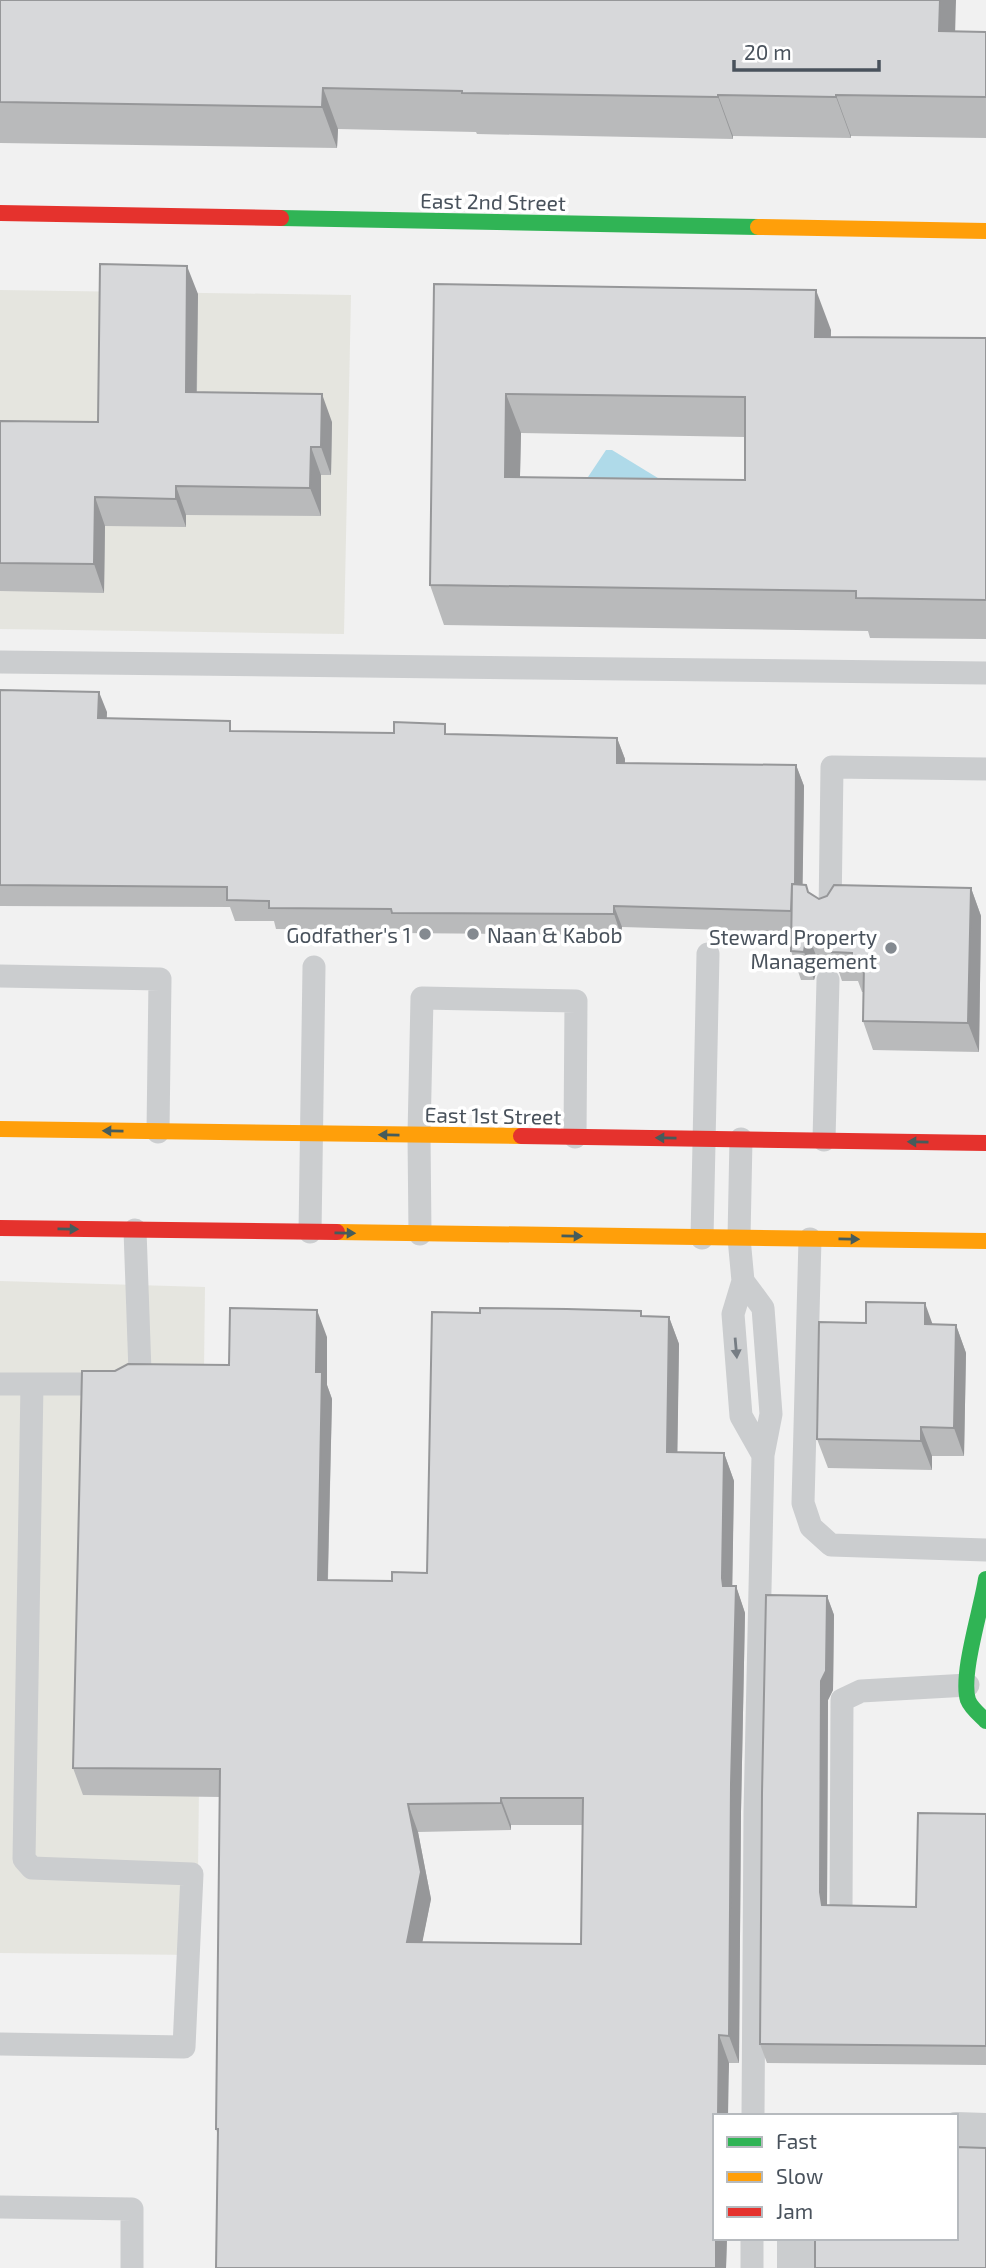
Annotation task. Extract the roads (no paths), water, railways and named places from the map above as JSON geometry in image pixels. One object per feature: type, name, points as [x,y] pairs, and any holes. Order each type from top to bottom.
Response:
[{"type":"main road","name":"East 2nd Street","points":[[0,213],[986,230]]},
{"type":"main road","name":"East 1st Street","points":[[0,1129],[986,1143]]},
{"type":"main road","points":[[0,1228],[986,1241]]},
{"type":"main road","points":[[986,1580],[969,1664],[968,1685],[968,1699],[986,1721]]},
{"type":"street","points":[[958,2131],[986,2132]]},
{"type":"street","points":[[796,2240],[796,2268]]},
{"type":"lane","points":[[0,662],[986,673]]},
{"type":"lane","points":[[830,913],[832,767],[986,769]]},
{"type":"lane","points":[[702,1238],[708,954]]},
{"type":"lane","points":[[310,1232],[314,967]]},
{"type":"lane","points":[[0,976],[160,979],[158,1132]]},
{"type":"lane","points":[[824,1140],[828,980]]},
{"type":"lane","points":[[420,1234],[422,998],[576,1001],[575,1137]]},
{"type":"lane","points":[[741,1139],[739,1238],[743,1281],[733,1314],[741,1416],[763,1455],[755,1812],[753,2114]]},
{"type":"lane","points":[[0,1384],[125,1384],[140,1372],[135,1230]]},
{"type":"lane","points":[[810,1239],[803,1503],[811,1527],[831,1545],[986,1550]]},
{"type":"lane","points":[[0,2044],[184,2047],[192,1874],[33,1868],[24,1859],[32,1384]]},
{"type":"lane","points":[[841,1911],[842,1700],[861,1691],[968,1685]]},
{"type":"lane","points":[[0,2207],[132,2209],[132,2268]]},
{"type":"lane","points":[[751,2268],[752,2240]]},
{"type":"water","points":[[606,450],[612,450],[689,497],[590,483],[588,477]]},
{"type":"place","name":"Godfather's 1","points":[[425,934]]},
{"type":"place","name":"Naan & Kabob","points":[[473,934]]},
{"type":"place","name":"Steward Property Management","points":[[891,948]]}]
